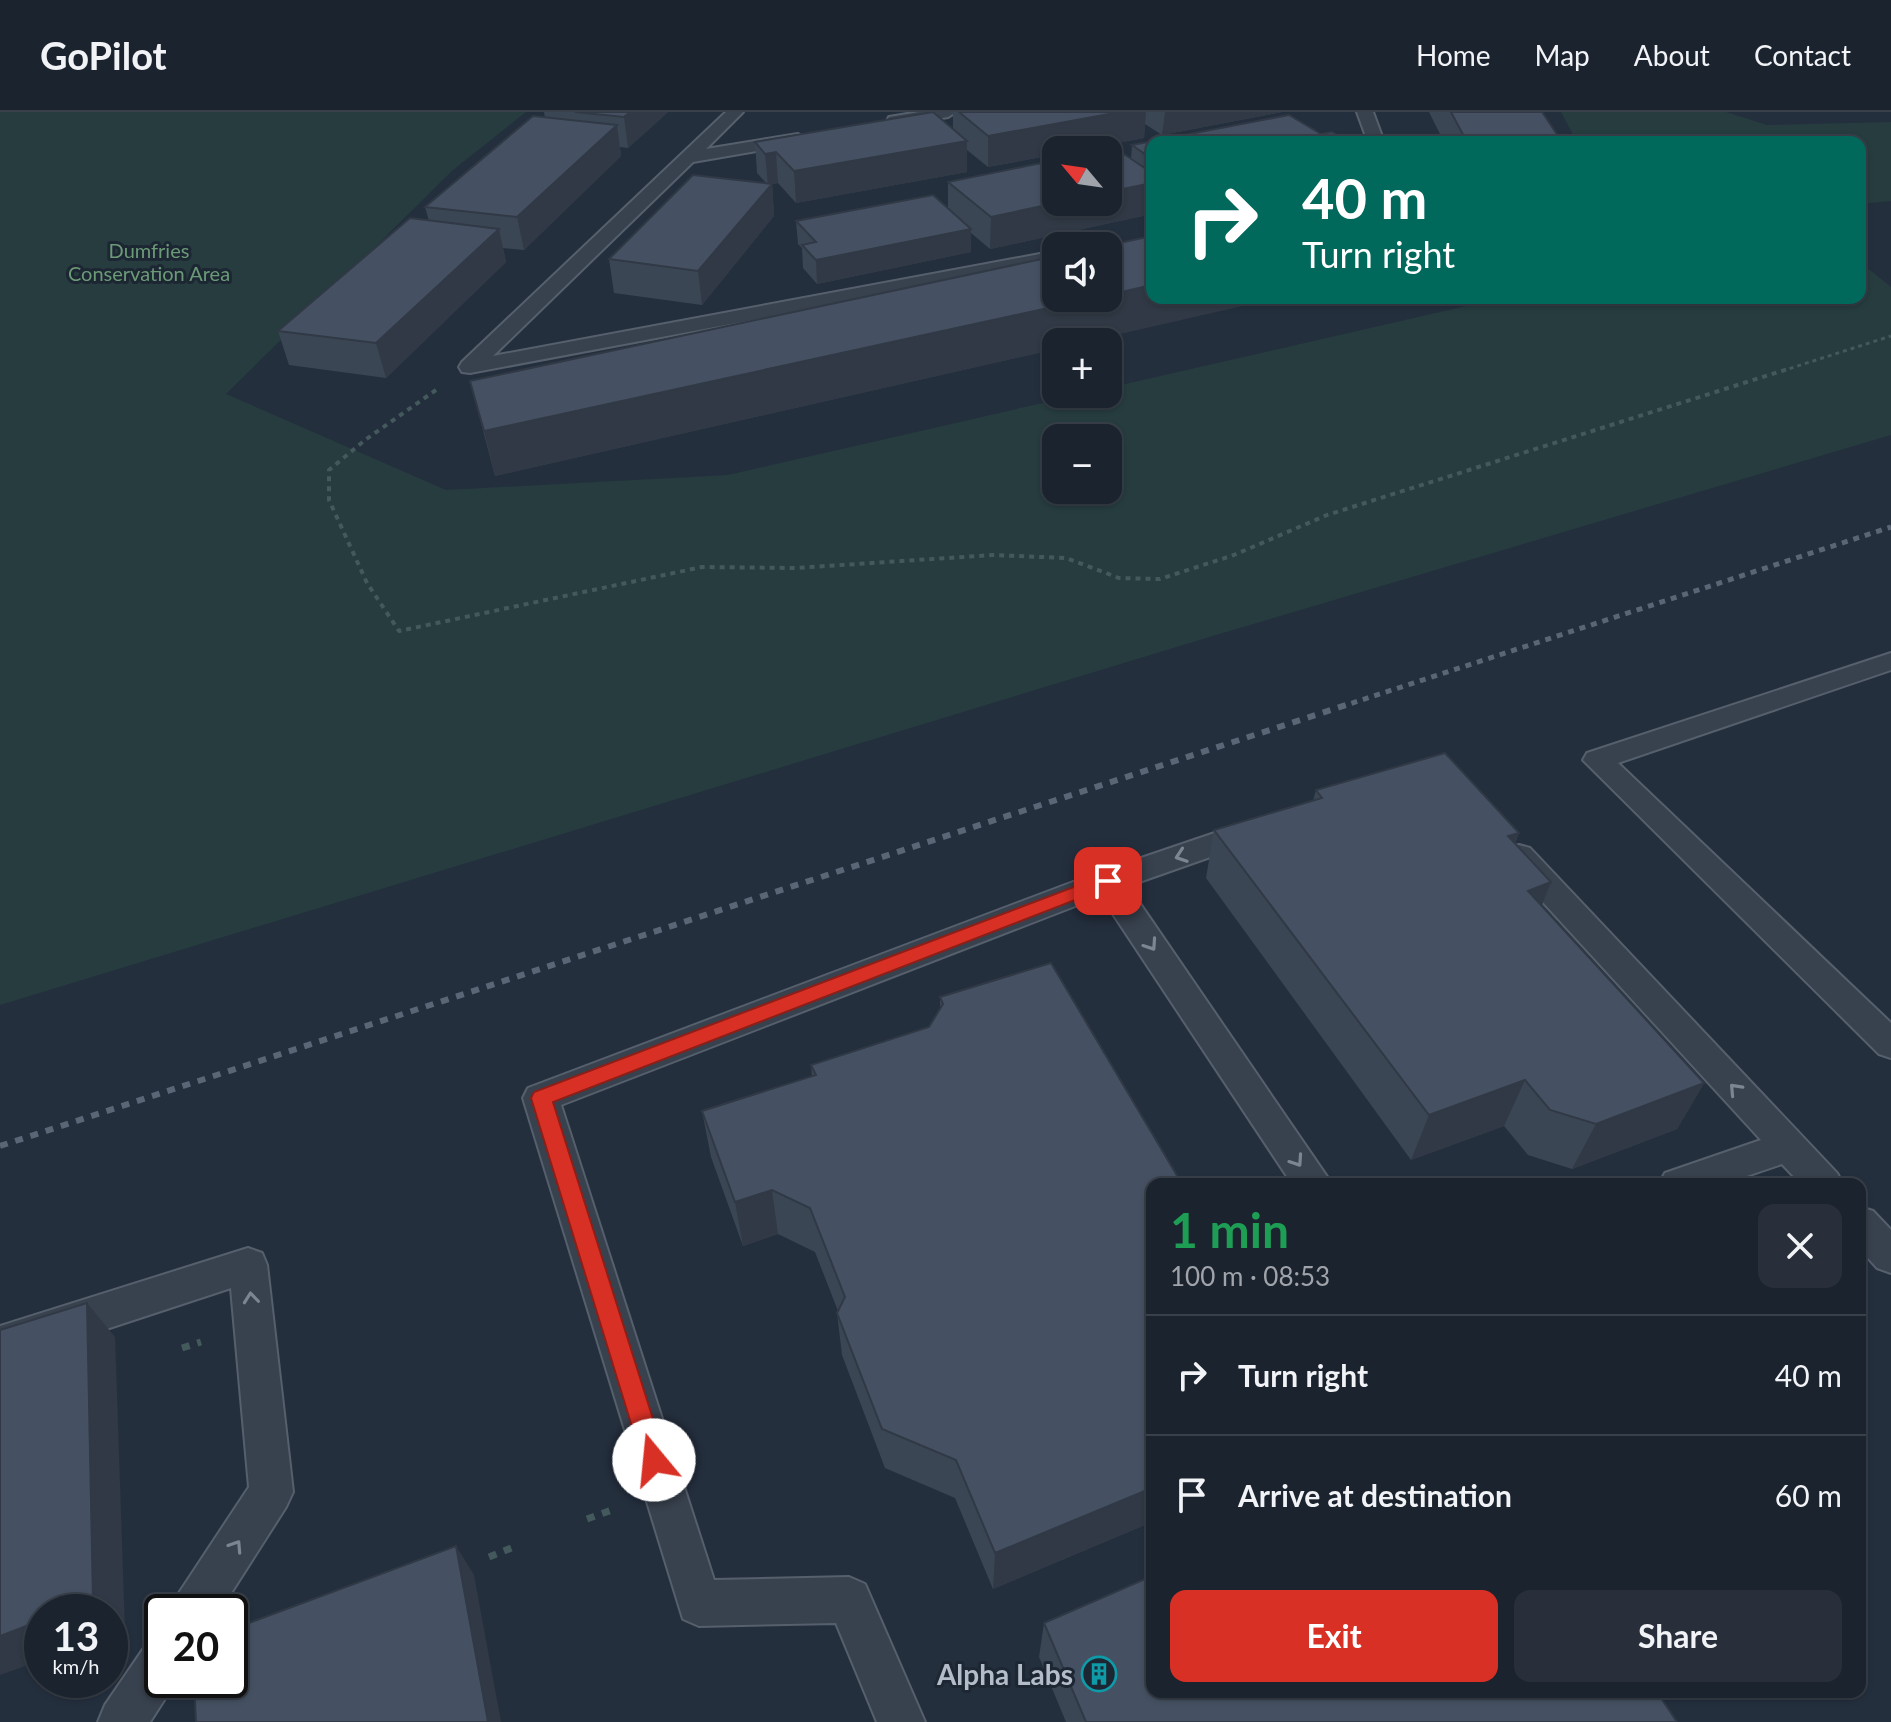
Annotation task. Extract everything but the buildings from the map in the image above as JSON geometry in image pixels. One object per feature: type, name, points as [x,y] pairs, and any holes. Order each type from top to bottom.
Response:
[{"type":"lane","points":[[470,367],[735,112]]},
{"type":"lane","points":[[873,125],[948,112]]},
{"type":"lane","points":[[1365,112],[1374,136]]},
{"type":"lane","points":[[691,157],[812,136]]},
{"type":"lane","points":[[470,367],[1042,260]]},
{"type":"lane","points":[[1891,661],[1597,760],[1891,1044]]},
{"type":"lane","points":[[901,1722],[849,1600],[699,1603],[541,1098],[1108,881],[1287,819]]},
{"type":"lane","points":[[1501,837],[1818,1178]]},
{"type":"lane","points":[[1108,881],[1309,1178]]},
{"type":"lane","points":[[1696,1178],[1789,1146]]},
{"type":"lane","points":[[1866,1229],[1891,1256]]},
{"type":"lane","points":[[0,1345],[248,1265],[271,1492],[205,1594]]},
{"type":"lane","points":[[122,1722],[144,1688]]},
{"type":"path","points":[[470,367],[365,440],[329,470],[329,500],[367,583],[399,631],[702,567],[796,568],[993,555],[1066,558],[1119,578],[1160,579],[1234,555],[1327,515],[1891,336]]},
{"type":"path","points":[[489,1557],[514,1547]]},
{"type":"green space","name":"Dumfries Conservation Area","points":[[0,112],[526,112],[453,170],[226,394],[446,490],[728,475],[1042,403],[1042,408],[1122,408],[1122,385],[1475,304],[1866,304],[1866,267],[1891,287],[1891,435],[1216,635],[0,1005]]},
{"type":"green space","points":[[1561,112],[1726,112],[1767,125],[1891,122],[1891,201],[1866,203],[1866,136],[1574,136]]},
{"type":"railway","points":[[1340,707],[1891,527]]},
{"type":"railway","points":[[0,1146],[1346,705]]},
{"type":"place","name":"Alpha Labs","points":[[1099,1674]]},
{"type":"route","points":[[654,1460],[541,1098],[1108,881]]}]
